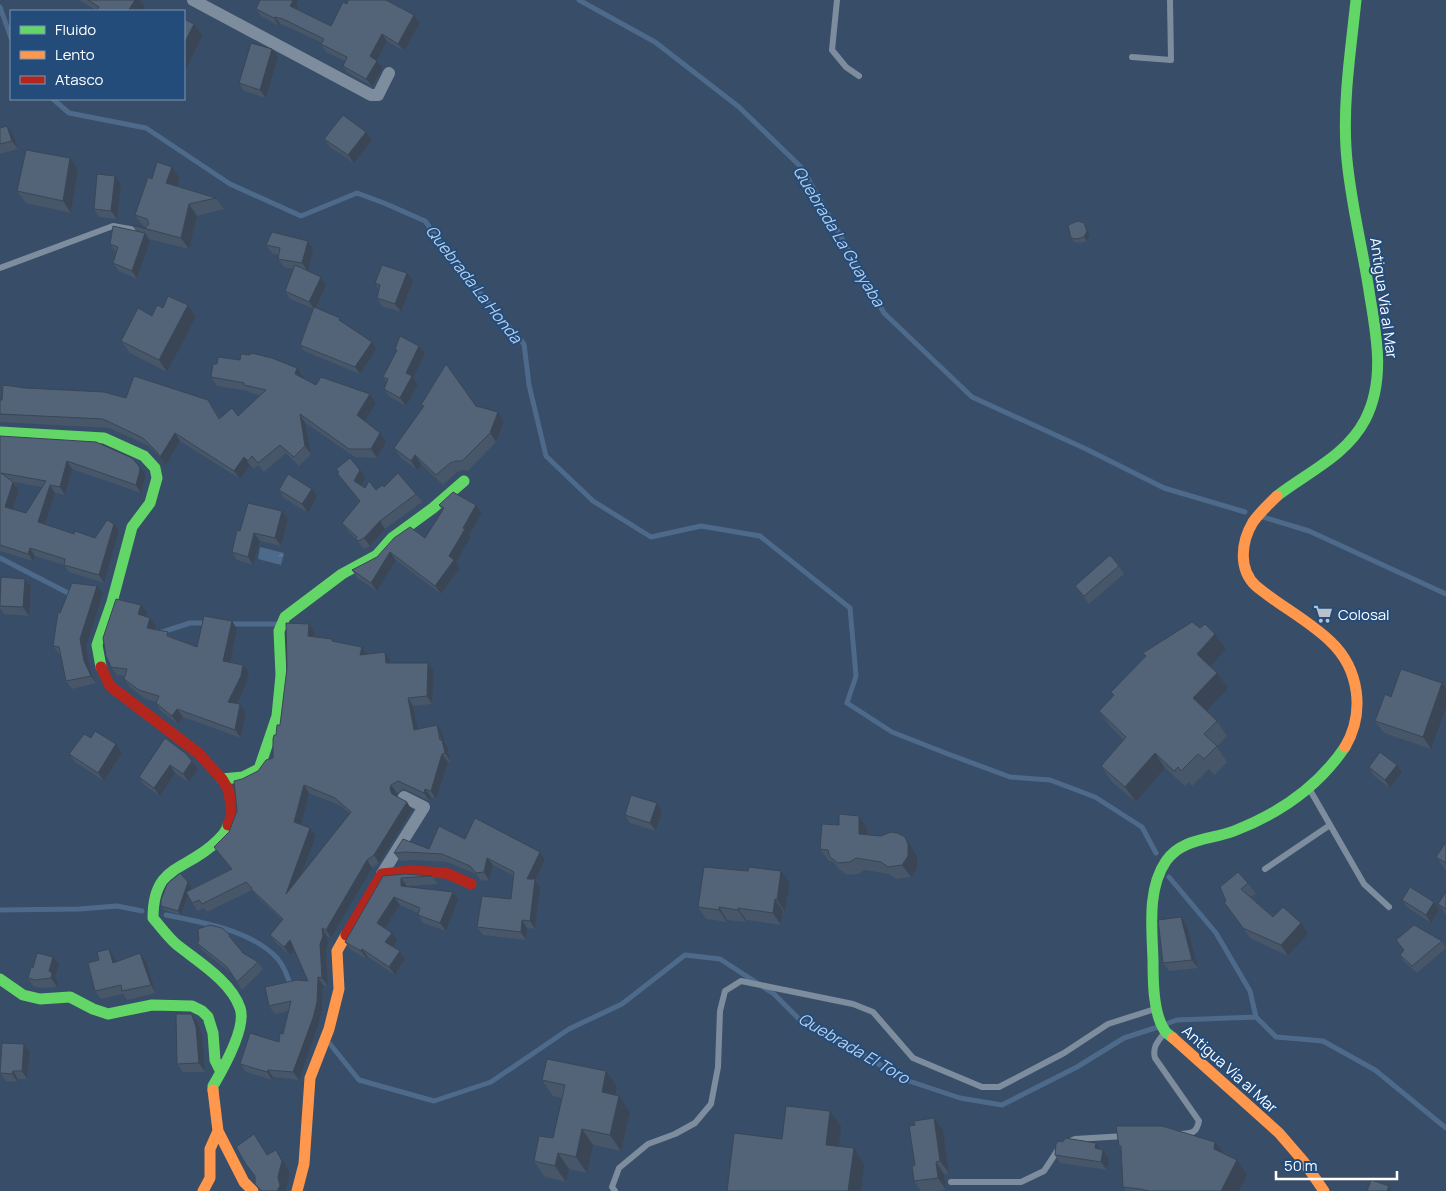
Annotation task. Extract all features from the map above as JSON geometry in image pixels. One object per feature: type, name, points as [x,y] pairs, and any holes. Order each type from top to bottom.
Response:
[{"type":"street","points":[[193,0],[371,95],[378,95],[389,73]]},
{"type":"street","name":"Antigua Vía al Mar","points":[[1324,1191],[1304,1162],[1279,1133],[1165,1030],[1158,1011],[1150,916],[1154,888],[1164,865],[1174,851],[1195,841],[1232,831],[1273,813],[1309,789],[1330,768],[1345,747],[1354,729],[1358,709],[1357,690],[1349,665],[1333,643],[1258,588],[1246,574],[1243,555],[1246,539],[1253,522],[1268,505],[1288,488],[1320,468],[1344,449],[1361,427],[1373,400],[1379,367],[1373,310],[1348,168],[1346,132],[1346,100],[1356,0]]},
{"type":"street","points":[[0,432],[104,438],[144,456],[155,468],[157,478],[150,503],[132,527],[112,602],[98,645],[101,667],[110,686],[198,753],[222,779],[229,791],[232,815],[226,832],[208,850],[172,870],[160,882],[153,901],[154,918],[174,942],[225,983],[241,1008],[239,1033],[213,1086],[218,1131],[244,1182],[252,1191]]},
{"type":"street","points":[[222,779],[243,777],[259,769],[277,716],[281,675],[279,631],[285,617],[342,574],[377,555],[392,538],[433,508],[464,481]]},
{"type":"street","points":[[296,1191],[304,1164],[310,1078],[329,1029],[338,989],[337,951],[424,807],[404,797]]},
{"type":"street","points":[[382,874],[411,871],[446,873],[471,884]]},
{"type":"street","points":[[0,979],[23,995],[40,999],[70,997],[93,1009],[108,1014],[152,1005],[192,1006],[202,1011],[208,1017],[213,1033],[215,1060],[221,1072]]},
{"type":"street","points":[[203,1191],[210,1178],[212,1142],[218,1131]]},
{"type":"lane","points":[[837,0],[832,50],[846,67],[859,76]]},
{"type":"lane","points":[[1132,57],[1171,60],[1170,0]]},
{"type":"lane","points":[[0,268],[113,226],[128,227],[152,234]]},
{"type":"lane","points":[[1309,789],[1364,884],[1389,907]]},
{"type":"lane","points":[[1264,869],[1330,824]]},
{"type":"lane","points":[[615,1191],[612,1187],[619,1168],[648,1144],[675,1134],[695,1123],[711,1104],[718,1067],[720,1011],[725,991],[741,981],[853,1004],[873,1012],[913,1058],[982,1087],[999,1087],[1064,1054],[1108,1024],[1158,1011]]},
{"type":"lane","points":[[1165,1030],[1155,1045],[1155,1058],[1199,1121],[1197,1129],[1192,1133],[1172,1134]]},
{"type":"lane","points":[[951,1182],[1021,1182],[1044,1171],[1060,1145],[1075,1139],[1133,1136]]},
{"type":"water","points":[[260,547],[284,553],[281,565],[258,559]]},
{"type":"building","points":[[88,0],[135,0],[129,10],[98,10],[99,7]]},
{"type":"building","points":[[260,0],[291,0],[293,1],[290,6],[331,26],[343,2],[347,4],[348,0],[386,0],[414,15],[398,44],[382,34],[370,56],[377,61],[366,79],[343,66],[347,57],[321,44],[324,39],[283,19],[274,18],[256,9]]},
{"type":"building","points":[[185,20],[194,24],[185,42]]},
{"type":"building","points":[[251,43],[272,49],[260,90],[239,83]]},
{"type":"building","points":[[343,115],[366,132],[348,155],[324,139]]},
{"type":"building","points":[[7,126],[12,141],[0,144],[0,128]]},
{"type":"building","points":[[26,150],[70,158],[63,201],[17,191]]},
{"type":"building","points":[[157,162],[172,167],[166,183],[216,198],[189,204],[181,238],[132,225],[145,228],[149,224],[147,219],[135,215],[148,177],[152,179]]},
{"type":"building","points":[[97,174],[115,176],[111,211],[94,209]]},
{"type":"building","points":[[1078,221],[1084,223],[1087,231],[1084,237],[1071,238],[1068,225]]},
{"type":"building","points":[[113,226],[145,233],[132,271],[113,263],[118,247],[110,244]]},
{"type":"building","points":[[272,232],[308,241],[302,263],[278,259],[280,248],[266,245]]},
{"type":"building","points":[[295,265],[321,277],[309,302],[285,291]]},
{"type":"building","points":[[382,265],[407,273],[395,304],[377,298],[380,285],[375,283]]},
{"type":"building","points":[[168,296],[188,305],[159,360],[121,341],[138,308],[152,316],[157,305],[163,308]]},
{"type":"building","points":[[314,307],[340,318],[339,320],[372,342],[355,367],[300,345]]},
{"type":"building","points":[[400,336],[419,346],[406,373],[412,376],[400,398],[384,389],[388,379],[383,377],[397,350],[395,349]]},
{"type":"building","points":[[251,353],[272,358],[297,368],[295,374],[316,385],[321,377],[370,394],[357,415],[380,433],[371,449],[349,449],[300,414],[305,446],[294,457],[280,445],[258,463],[252,456],[248,461],[244,457],[234,471],[175,433],[160,457],[143,438],[103,419],[0,414],[3,385],[104,392],[126,398],[134,376],[208,400],[219,419],[232,408],[238,416],[266,390],[244,385],[244,383],[211,377],[213,364],[217,364],[218,357],[240,360],[241,354],[250,355]]},
{"type":"building","points":[[446,364],[476,406],[498,412],[490,433],[462,461],[450,463],[436,475],[415,455],[411,461],[394,448],[424,406],[421,405]]},
{"type":"building","points":[[0,436],[96,442],[132,458],[139,466],[140,470],[136,485],[67,461],[60,487],[50,485],[38,522],[74,534],[75,531],[95,538],[107,520],[114,524],[99,575],[64,565],[65,559],[30,548],[28,554],[0,545]],"holes":[[[1,473],[46,481],[26,513],[5,507],[13,482]]]},
{"type":"building","points":[[350,458],[360,470],[354,481],[365,488],[369,481],[376,490],[382,485],[384,487],[398,473],[416,494],[380,521],[364,538],[358,541],[357,537],[342,523],[360,501],[337,473],[339,472],[336,469]]},
{"type":"building","points":[[288,474],[312,489],[302,504],[279,490]]},
{"type":"building","points":[[453,492],[476,505],[463,528],[465,529],[449,556],[454,560],[435,586],[390,552],[371,583],[352,570],[377,557],[394,538],[410,527],[425,538],[444,508],[439,505]]},
{"type":"building","points":[[248,503],[282,511],[275,538],[254,533],[248,557],[232,552],[237,530],[240,531]]},
{"type":"building","points":[[1110,555],[1119,566],[1084,596],[1075,586]]},
{"type":"building","points":[[1,577],[25,579],[23,607],[0,606]]},
{"type":"building","points":[[72,583],[97,586],[80,639],[84,661],[91,676],[66,681],[59,647],[53,646],[58,612],[60,613]]},
{"type":"building","points":[[116,599],[141,605],[138,614],[150,618],[147,628],[168,632],[167,636],[197,647],[204,616],[232,621],[223,661],[243,665],[241,676],[228,702],[240,704],[235,730],[177,709],[172,716],[156,703],[159,696],[139,690],[124,679],[127,669],[111,667],[106,656],[103,638]]},
{"type":"building","points":[[1192,622],[1200,628],[1205,624],[1215,634],[1197,654],[1217,673],[1193,698],[1217,721],[1204,734],[1217,746],[1204,759],[1198,754],[1181,771],[1178,767],[1174,771],[1155,753],[1125,787],[1101,766],[1126,737],[1099,711],[1114,695],[1111,692],[1146,656],[1143,653]]},
{"type":"building","points":[[286,623],[309,624],[308,636],[332,639],[332,641],[362,647],[360,655],[385,652],[386,663],[428,663],[427,696],[408,698],[414,730],[437,725],[445,753],[442,754],[431,791],[425,789],[424,793],[398,781],[391,785],[392,794],[407,802],[374,855],[367,860],[326,930],[322,928],[323,936],[320,944],[322,978],[318,977],[317,1002],[313,1018],[293,1072],[268,1070],[267,1072],[240,1064],[250,1033],[279,1042],[280,1033],[283,1034],[291,1001],[269,1006],[265,987],[297,980],[308,981],[290,940],[284,947],[270,935],[283,919],[246,882],[202,904],[199,900],[192,903],[186,892],[232,869],[214,847],[229,832],[237,811],[234,781],[258,771],[266,760],[273,758],[273,739],[274,735],[276,735],[277,725],[280,725],[287,668]],"holes":[[[304,785],[335,798],[351,812],[286,894],[310,828],[294,822]]]},
{"type":"building","points":[[1401,669],[1442,683],[1423,737],[1375,721],[1385,694],[1391,697]]},
{"type":"building","points":[[95,731],[116,744],[98,773],[69,754],[84,734],[91,738]]},
{"type":"building","points":[[165,738],[185,753],[192,761],[183,774],[170,765],[154,788],[139,777]]},
{"type":"building","points":[[1380,752],[1397,765],[1385,780],[1369,767]]},
{"type":"building","points":[[631,795],[657,803],[650,823],[625,815]]},
{"type":"building","points":[[839,814],[859,816],[859,834],[881,836],[891,832],[905,837],[908,844],[908,856],[902,865],[888,867],[881,862],[856,858],[850,862],[838,863],[830,857],[828,850],[820,849],[822,824],[839,825]]},
{"type":"building","points":[[475,818],[540,852],[527,879],[535,879],[530,921],[522,920],[521,932],[477,927],[482,896],[511,899],[514,872],[487,858],[484,872],[476,873],[470,866],[442,854],[394,853],[403,839],[429,849],[439,826],[465,839]]},
{"type":"building","points":[[1446,842],[1446,863],[1436,857]]},
{"type":"building","points":[[704,867],[748,871],[749,867],[781,871],[773,913],[738,908],[738,910],[719,907],[719,910],[698,907]]},
{"type":"building","points":[[1238,872],[1248,883],[1241,889],[1273,917],[1283,907],[1301,923],[1281,945],[1243,928],[1224,902],[1226,901],[1220,887]]},
{"type":"building","points":[[180,873],[188,882],[178,911],[161,906],[161,900],[167,884]]},
{"type":"building","points":[[406,874],[432,876],[401,878],[401,886],[453,892],[440,923],[418,915],[420,908],[394,897],[377,923],[392,933],[385,942],[400,951],[389,967],[362,949],[361,951],[345,942],[383,876]]},
{"type":"building","points":[[1410,887],[1434,902],[1426,915],[1402,900]]},
{"type":"building","points":[[1446,892],[1446,909],[1438,904]]},
{"type":"building","points":[[1181,917],[1192,960],[1163,963],[1158,920]]},
{"type":"building","points":[[210,925],[222,928],[230,935],[243,953],[258,962],[237,982],[227,967],[197,943],[199,941],[198,929]]},
{"type":"building","points":[[1414,925],[1442,941],[1412,966],[1400,955],[1404,950],[1396,940]]},
{"type":"building","points":[[109,949],[113,963],[140,953],[151,985],[122,991],[121,985],[95,991],[88,963],[99,960],[97,952]]},
{"type":"building","points":[[37,953],[53,957],[49,971],[52,973],[51,978],[35,980],[28,978]]},
{"type":"building","points":[[176,1014],[192,1015],[196,1027],[199,1063],[177,1064]]},
{"type":"building","points":[[2,1043],[24,1044],[22,1071],[13,1071],[12,1074],[0,1073]]},
{"type":"building","points":[[547,1059],[606,1071],[602,1092],[619,1096],[610,1135],[582,1129],[576,1157],[558,1153],[555,1166],[534,1161],[539,1136],[553,1138],[565,1085],[542,1080]]},
{"type":"building","points":[[786,1106],[830,1111],[826,1145],[854,1148],[848,1191],[727,1191],[734,1133],[782,1139]]},
{"type":"building","points":[[934,1118],[940,1161],[936,1162],[938,1178],[914,1181],[912,1166],[915,1165],[909,1126],[915,1125],[914,1121]]},
{"type":"building","points":[[1116,1126],[1162,1126],[1215,1142],[1214,1149],[1237,1160],[1221,1191],[1149,1191],[1123,1187],[1121,1146],[1119,1146]]},
{"type":"building","points":[[254,1134],[267,1155],[276,1150],[282,1161],[278,1177],[280,1186],[277,1191],[262,1191],[255,1184],[255,1176],[236,1147]]},
{"type":"building","points":[[1065,1138],[1096,1143],[1095,1148],[1103,1150],[1101,1162],[1055,1155],[1056,1144],[1058,1141],[1063,1142]]},
{"type":"building","points":[[1371,1180],[1389,1186],[1387,1191],[1367,1191]]},
{"type":"waterway","name":"Quebrada La Guayaba","points":[[579,0],[655,42],[739,107],[802,168],[884,313],[972,397],[1086,449],[1164,488],[1245,512]]},
{"type":"waterway","name":"Quebrada La Honda","points":[[0,7],[10,35]]},
{"type":"waterway","name":"Quebrada La Honda","points":[[54,100],[69,113],[146,128],[230,184],[301,216],[357,193],[425,221],[464,274],[524,344],[529,385],[546,456],[593,501],[651,537],[701,526],[760,536],[850,608],[856,676],[847,703],[892,732],[948,754],[1010,777],[1050,780],[1095,797],[1142,827],[1156,853]]},
{"type":"waterway","name":"Quebrada La Guayaba","points":[[1263,517],[1309,531],[1446,594]]},
{"type":"waterway","points":[[0,558],[70,594]]},
{"type":"waterway","points":[[156,634],[190,623],[208,623]]},
{"type":"waterway","points":[[227,624],[278,624]]},
{"type":"waterway","name":"Quebrada La Honda","points":[[1169,877],[1216,933],[1250,991],[1256,1017],[1276,1037],[1323,1041],[1375,1070],[1446,1128]]},
{"type":"waterway","name":"Quebrada El Toro","points":[[0,910],[79,909],[117,906],[142,911]]},
{"type":"waterway","name":"Quebrada El Toro","points":[[166,915],[224,929],[253,940],[279,960],[291,988]]},
{"type":"waterway","name":"Quebrada El Toro","points":[[330,1044],[359,1080],[434,1101],[491,1082],[569,1029],[622,1004],[685,955],[720,959],[774,994],[798,1018],[846,1044],[903,1079],[960,1098],[1002,1105],[1077,1067],[1124,1038],[1158,1027]]},
{"type":"waterway","name":"Quebrada El Toro","points":[[1166,1024],[1177,1020],[1256,1017]]},
{"type":"traffic: fast","points":[[1277,496],[1337,454],[1348,444],[1365,420],[1375,391],[1378,360],[1377,344],[1350,185],[1345,129],[1356,0]]},
{"type":"traffic: fast","points":[[0,432],[104,438],[144,456],[155,468],[157,478],[150,503],[132,527],[112,602],[97,645],[101,667]]},
{"type":"traffic: fast","points":[[222,779],[243,777],[259,769],[277,716],[281,675],[279,631],[285,617],[342,574],[377,555],[392,538],[433,508],[464,481]]},
{"type":"traffic: fast","points":[[1173,1038],[1165,1031],[1158,1016],[1154,997],[1153,977],[1153,896],[1160,872],[1166,861],[1173,853],[1188,844],[1234,831],[1266,816],[1296,798],[1322,775],[1345,747]]},
{"type":"traffic: fast","points":[[213,1090],[213,1086],[228,1059],[237,1037],[240,1026],[240,1008],[236,998],[221,980],[176,944],[153,918],[154,900],[165,878],[173,870],[205,851],[217,841],[223,835],[228,825]]},
{"type":"traffic: fast","points":[[0,979],[23,995],[40,999],[70,997],[93,1009],[108,1014],[152,1005],[192,1006],[202,1011],[208,1017],[213,1033],[215,1060],[221,1072]]},
{"type":"traffic: slow","points":[[1277,496],[1253,522],[1249,530],[1243,555],[1246,572],[1256,586],[1330,641],[1348,665],[1353,678],[1357,706],[1351,734],[1345,747]]},
{"type":"traffic: slow","points":[[297,1191],[304,1164],[310,1078],[329,1029],[339,989],[337,951],[346,935]]},
{"type":"traffic: slow","points":[[1173,1038],[1279,1133],[1304,1162],[1324,1191]]},
{"type":"traffic: slow","points":[[213,1090],[218,1131],[244,1182],[253,1191]]},
{"type":"traffic: slow","points":[[203,1191],[210,1178],[210,1149],[218,1131]]},
{"type":"traffic: jam","points":[[101,667],[110,686],[198,753],[222,779],[229,791],[232,815],[228,825]]},
{"type":"traffic: jam","points":[[346,935],[382,874],[411,871],[446,873],[471,884]]},
{"type":"place","name":"Colosal","points":[[1323,614]]}]
